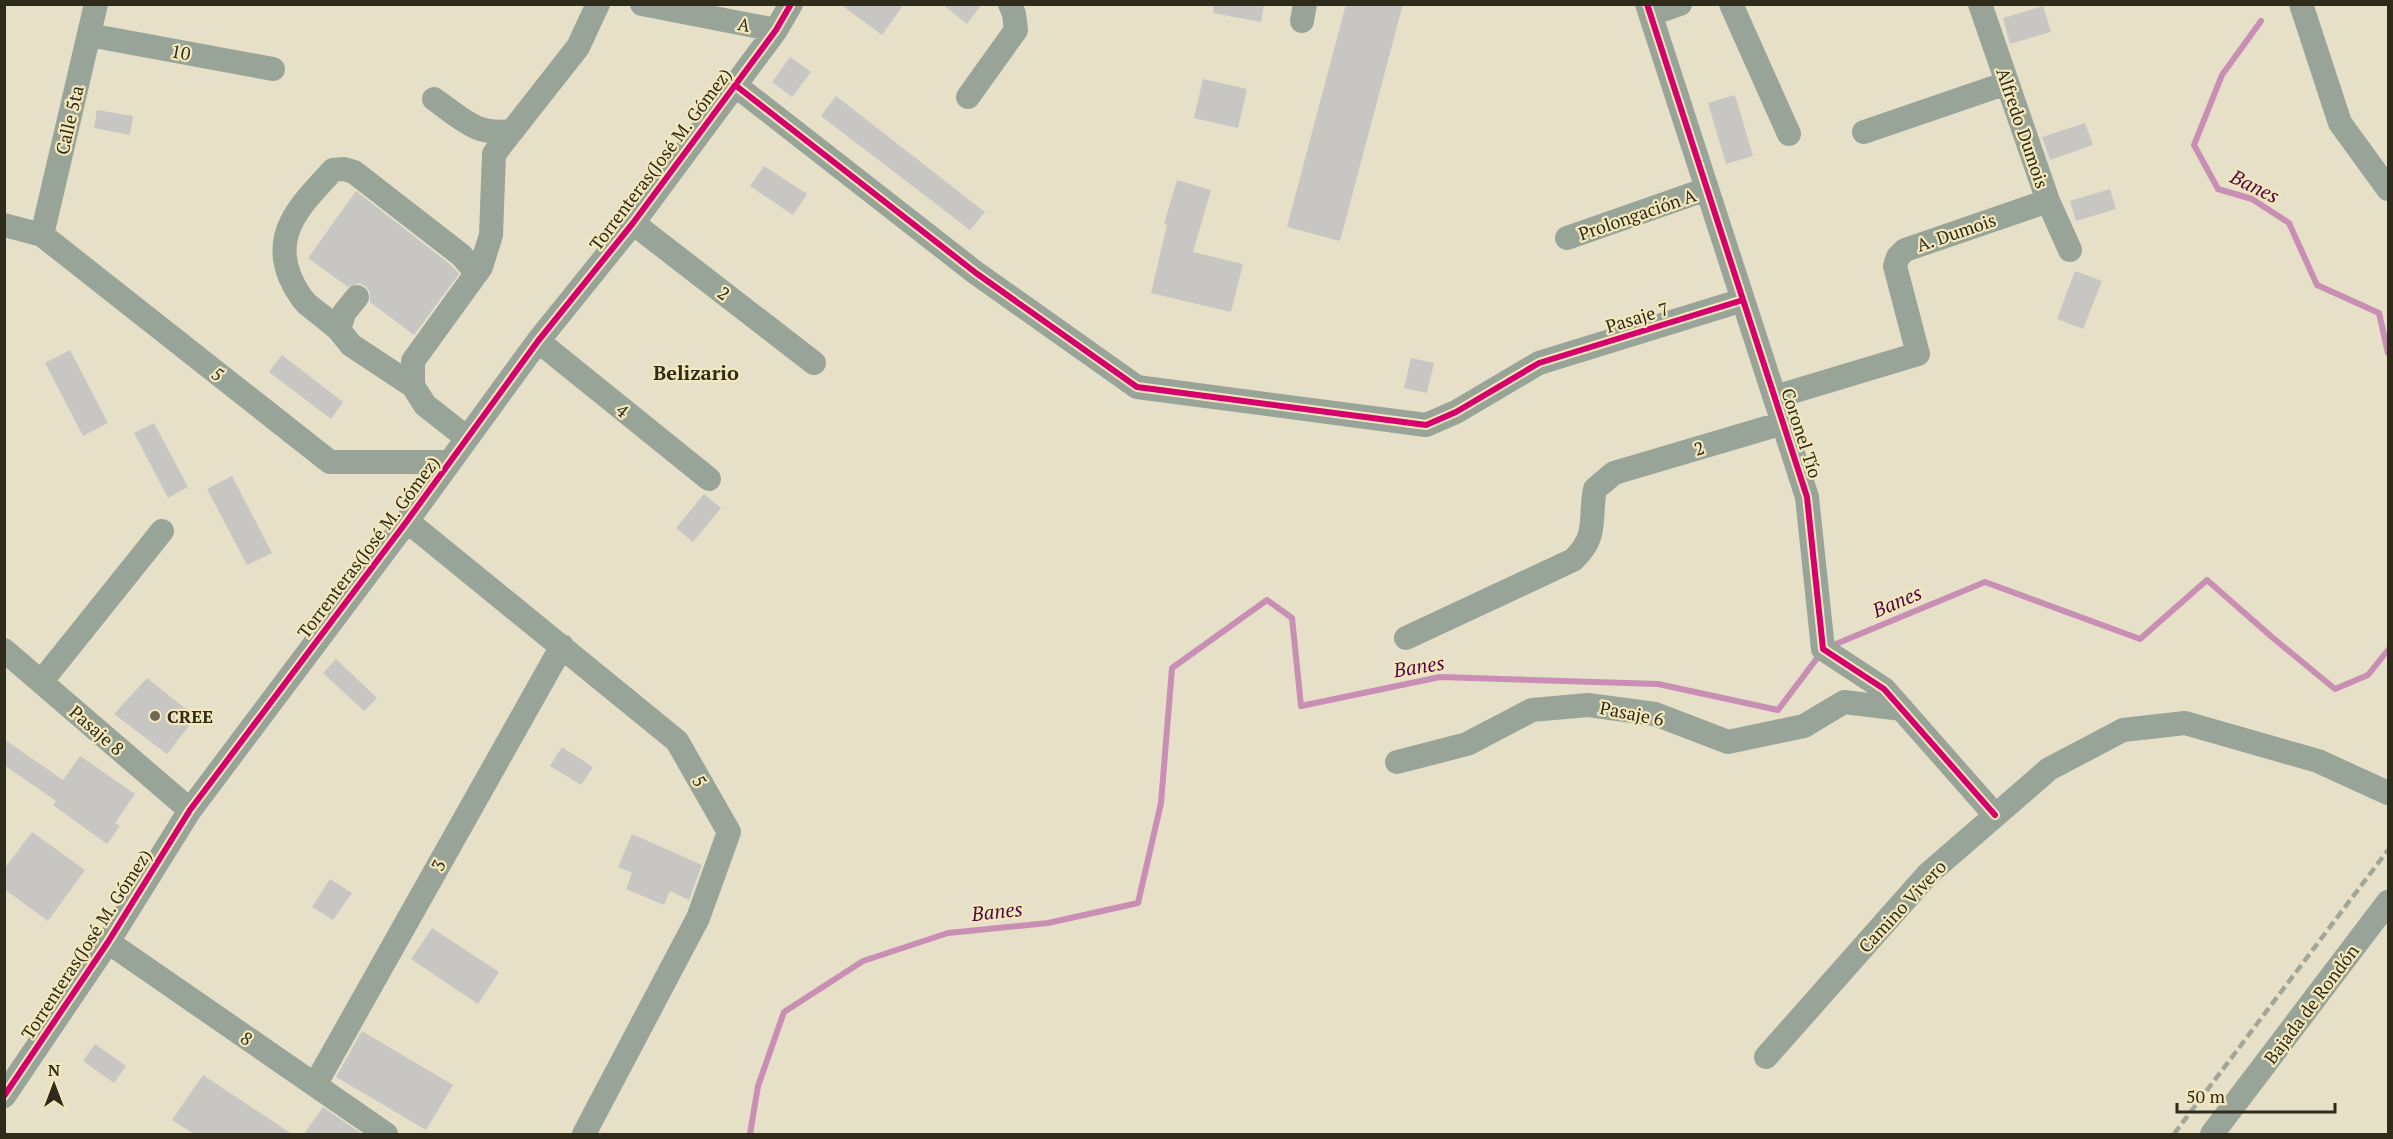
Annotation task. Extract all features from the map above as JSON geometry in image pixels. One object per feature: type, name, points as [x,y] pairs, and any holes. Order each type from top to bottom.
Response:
[{"type":"street","name":"Calle 5ta","points":[[42,235],[96,4]]},
{"type":"street","points":[[413,386],[413,361],[481,267],[490,235],[494,154],[578,48],[598,4]]},
{"type":"street","name":"A","points":[[642,4],[707,11],[776,30]]},
{"type":"street","name":"Torrenteras(José M. Gómez)","points":[[4,1096],[108,942],[190,810],[407,521],[537,341],[633,223],[776,30],[791,4]]},
{"type":"street","points":[[968,97],[1016,30],[1010,4]]},
{"type":"street","points":[[1649,9],[1680,4]]},
{"type":"street","points":[[1731,4],[1789,134]]},
{"type":"street","name":"Alfredo Dumois","points":[[1980,4],[2048,201],[2070,250]]},
{"type":"street","name":"Coronel Tío","points":[[1649,9],[1807,497],[1823,650],[1884,689],[1995,815]]},
{"type":"street","points":[[2304,13],[2340,123],[2388,189]]},
{"type":"street","name":"10","points":[[89,34],[273,69]]},
{"type":"street","points":[[1864,132],[2007,83]]},
{"type":"street","name":"Pasaje 7","points":[[735,85],[976,273],[1137,387],[1426,425],[1456,412],[1539,363],[1743,300]]},
{"type":"street","points":[[434,99],[472,127],[499,134],[513,130]]},
{"type":"street","points":[[467,438],[425,405],[413,386],[351,345],[339,330],[307,303],[293,284],[285,265],[283,246],[288,225],[333,170],[344,168],[354,172],[461,255],[477,273]]},
{"type":"street","name":"Prolongación A","points":[[1567,238],[1707,189]]},
{"type":"street","name":"A. Dumois","points":[[1775,397],[1918,354],[1895,266],[1898,257],[1905,250],[2048,201]]},
{"type":"street","name":"2","points":[[633,223],[814,363]]},
{"type":"street","name":"5","points":[[4,225],[42,235],[330,462],[450,462]]},
{"type":"street","points":[[339,330],[344,313],[357,297]]},
{"type":"street","name":"4","points":[[537,341],[709,479]]},
{"type":"street","name":"2","points":[[1406,638],[1573,560],[1586,548],[1592,531],[1595,489],[1614,474],[1783,423]]},
{"type":"street","name":"5","points":[[407,521],[677,741],[729,832],[698,918],[584,1134]]},
{"type":"street","points":[[41,682],[162,531]]},
{"type":"street","name":"3","points":[[315,1084],[562,646]]},
{"type":"street","name":"Pasaje 8","points":[[4,650],[190,810]]},
{"type":"street","name":"Pasaje 6","points":[[1397,762],[1467,744],[1532,710],[1588,705],[1655,714],[1728,742],[1804,726],[1844,702],[1902,709]]},
{"type":"street","name":"Camino Vivero","points":[[1766,1057],[1928,874],[2049,769],[2123,730],[2185,723],[2318,761],[2388,793]]},
{"type":"street","name":"Bajada de Rondón","points":[[2212,1134],[2388,902]]},
{"type":"street","name":"8","points":[[108,942],[386,1134]]},
{"type":"building","points":[[840,4],[904,4],[882,35]]},
{"type":"building","points":[[942,4],[982,4],[967,24]]},
{"type":"building","points":[[1214,4],[1264,4],[1261,22],[1213,13]]},
{"type":"building","points":[[1346,4],[1403,4],[1340,241],[1287,227]]},
{"type":"building","points":[[2043,6],[2051,32],[2010,44],[2003,18]]},
{"type":"building","points":[[790,57],[811,72],[792,97],[772,82]]},
{"type":"building","points":[[1203,79],[1247,89],[1238,128],[1194,118]]},
{"type":"building","points":[[1735,95],[1753,156],[1726,164],[1708,103]]},
{"type":"building","points":[[836,96],[985,212],[970,230],[821,116]]},
{"type":"building","points":[[97,110],[133,116],[130,135],[94,128]]},
{"type":"building","points":[[2085,123],[2093,145],[2050,160],[2042,137]]},
{"type":"building","points":[[764,166],[807,194],[793,215],[750,186]]},
{"type":"building","points":[[1177,180],[1211,190],[1193,252],[1243,264],[1231,312],[1151,293],[1167,225],[1164,224]]},
{"type":"building","points":[[2110,189],[2116,209],[2076,221],[2070,201]]},
{"type":"building","points":[[356,191],[451,265],[459,274],[414,335],[370,302],[370,292],[365,286],[359,283],[348,287],[308,258]]},
{"type":"building","points":[[2075,271],[2102,281],[2083,329],[2057,319]]},
{"type":"building","points":[[70,350],[108,423],[83,436],[45,363]]},
{"type":"building","points":[[282,355],[343,402],[331,419],[269,372]]},
{"type":"building","points":[[1411,358],[1434,363],[1427,393],[1404,388]]},
{"type":"building","points":[[154,423],[188,487],[168,498],[134,433]]},
{"type":"building","points":[[232,476],[272,553],[247,565],[207,489]]},
{"type":"building","points":[[704,494],[721,508],[693,542],[676,528]]},
{"type":"building","points":[[336,659],[377,698],[364,711],[323,673]]},
{"type":"building","name":"CREE","points":[[147,678],[196,717],[167,754],[114,714]]},
{"type":"building","points":[[4,739],[63,780],[80,756],[135,794],[115,823],[120,826],[107,844],[53,805],[56,801],[4,765]]},
{"type":"building","points":[[562,747],[593,767],[581,785],[550,766]]},
{"type":"building","points":[[32,832],[85,870],[48,921],[4,889],[4,869]]},
{"type":"building","points":[[632,834],[702,865],[689,900],[670,891],[664,905],[626,889],[632,873],[618,867]]},
{"type":"building","points":[[330,879],[352,893],[333,920],[312,907]]},
{"type":"building","points":[[432,928],[499,972],[478,1004],[411,959]]},
{"type":"building","points":[[362,1031],[453,1085],[426,1130],[336,1077]]},
{"type":"building","points":[[95,1044],[126,1066],[114,1083],[83,1061]]},
{"type":"building","points":[[203,1075],[292,1134],[194,1134],[172,1120]]},
{"type":"building","points":[[323,1107],[362,1134],[304,1134]]},
{"type":"waterway","name":"Banes","points":[[2261,21],[2222,75],[2194,145],[2218,189],[2252,199],[2289,223],[2317,285],[2379,313],[2388,353]]},
{"type":"waterway","name":"Banes","points":[[1831,646],[1985,582],[2140,639],[2207,580],[2335,689],[2368,675],[2388,650]]},
{"type":"waterway","name":"Banes","points":[[750,1134],[758,1086],[784,1012],[863,961],[948,933],[1048,923],[1138,903],[1161,803],[1172,668],[1267,600],[1292,618],[1301,706],[1440,677],[1658,684],[1778,710],[1821,653]]},
{"type":"railway","points":[[2174,1134],[2388,850]]},
{"type":"cycle path","points":[[4,1096],[108,942],[190,810],[407,521],[538,341],[633,223],[776,30],[791,4]]},
{"type":"cycle path","points":[[1647,4],[1807,497],[1823,649],[1884,689],[1995,815]]},
{"type":"cycle path","points":[[735,85],[976,273],[1137,387],[1426,425],[1456,412],[1539,363],[1743,300]]},
{"type":"place","name":"CREE","points":[[155,716]]},
{"type":"district","name":"Belizario","points":[[696,372]]}]
